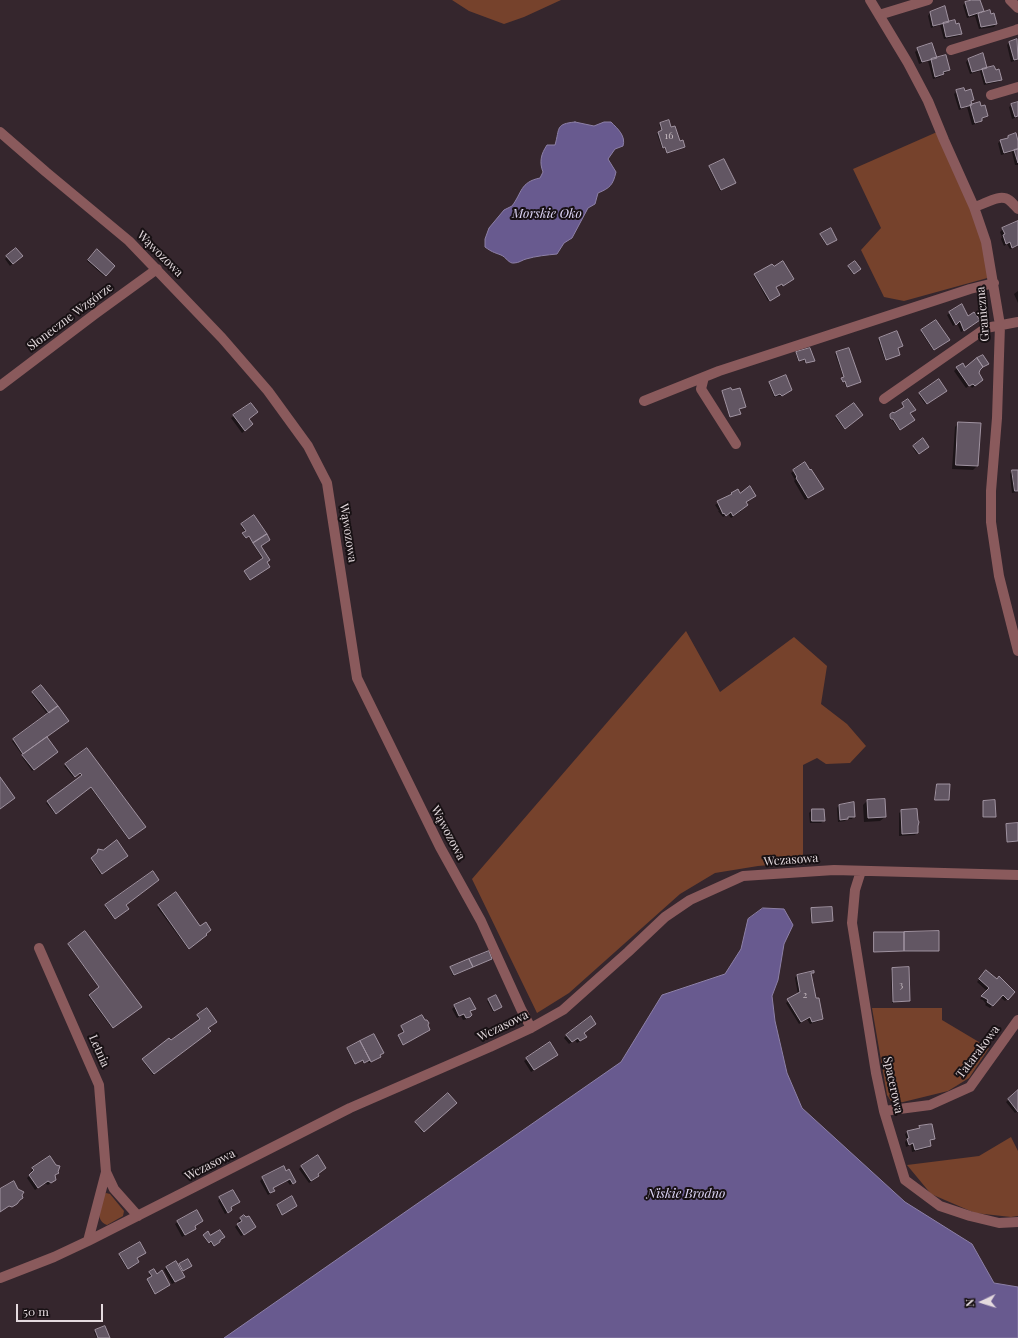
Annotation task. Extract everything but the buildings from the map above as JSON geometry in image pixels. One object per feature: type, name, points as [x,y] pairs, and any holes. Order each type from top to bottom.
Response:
[{"type":"street","name":"Graniczna","points":[[870,0],[908,63],[928,101],[974,207],[986,242],[1000,325],[997,418],[991,491],[991,522],[999,576],[1018,651]]},
{"type":"street","points":[[879,15],[928,0]]},
{"type":"street","points":[[1010,0],[1018,8]]},
{"type":"street","points":[[951,50],[1018,29]]},
{"type":"street","points":[[991,95],[1018,87]]},
{"type":"street","name":"Wąwozowa","points":[[0,132],[129,241],[157,269],[222,338],[268,391],[308,446],[327,483],[357,678],[440,847],[481,921],[531,1028]]},
{"type":"street","points":[[974,207],[998,198],[1004,198],[1008,199],[1018,209]]},
{"type":"street","name":"Słoneczne Wzgórze","points":[[0,386],[94,314],[157,269]]},
{"type":"street","points":[[644,401],[719,371],[962,291],[994,283]]},
{"type":"street","points":[[884,399],[986,328],[1018,322]]},
{"type":"street","points":[[704,377],[701,389],[736,444]]},
{"type":"street","name":"Wczasowa","points":[[0,1278],[54,1257],[88,1241],[350,1108],[531,1028],[563,1010],[665,917],[690,900],[743,876],[834,870],[1018,875]]},
{"type":"street","name":"Spacerowa","points":[[862,871],[855,890],[852,923],[876,1073],[884,1111],[905,1180],[940,1206],[970,1216],[999,1223],[1018,1222]]},
{"type":"street","name":"Letnia","points":[[39,948],[99,1085],[106,1172],[88,1241]]},
{"type":"street","name":"Tatarakowa","points":[[884,1111],[930,1104],[970,1087],[1018,1020]]},
{"type":"street","name":"Letnia","points":[[106,1172],[114,1189],[138,1216]]},
{"type":"shaded area","points":[[452,0],[561,0],[524,17],[504,24],[469,11]]},
{"type":"shaded area","points":[[937,132],[973,210],[991,277],[904,301],[884,297],[861,250],[881,228],[853,169]]},
{"type":"shaded area","points":[[686,631],[720,692],[794,637],[827,666],[821,704],[847,724],[866,746],[850,763],[826,764],[817,758],[803,765],[803,862],[758,866],[715,873],[680,894],[569,993],[537,1013],[472,879]]},
{"type":"shaded area","points":[[872,1008],[942,1008],[942,1020],[989,1048],[969,1078],[948,1091],[899,1103],[891,1101],[887,1095]]},
{"type":"shaded area","points":[[1011,1137],[1018,1151],[1018,1216],[1011,1217],[975,1213],[931,1194],[907,1165],[979,1156]]},
{"type":"shaded area","points":[[106,1193],[110,1194],[124,1211],[123,1216],[107,1225],[103,1223],[99,1216],[103,1195]]},
{"type":"water","name":"Morskie Oko","points":[[575,122],[594,126],[604,122],[611,122],[621,133],[624,142],[623,146],[615,149],[608,159],[616,172],[614,180],[608,188],[598,193],[595,204],[588,208],[572,238],[564,243],[557,254],[534,257],[512,263],[503,256],[485,247],[485,239],[489,228],[504,210],[512,206],[525,185],[540,178],[543,172],[541,158],[543,152],[547,145],[555,145],[559,128],[564,124]]},
{"type":"water","name":"Niskie Brodno","points":[[763,908],[784,909],[793,925],[784,944],[778,980],[772,996],[775,1021],[787,1073],[802,1108],[905,1202],[972,1244],[994,1283],[1018,1287],[1018,1338],[224,1338],[621,1062],[662,995],[725,974],[741,949],[748,919]]}]
